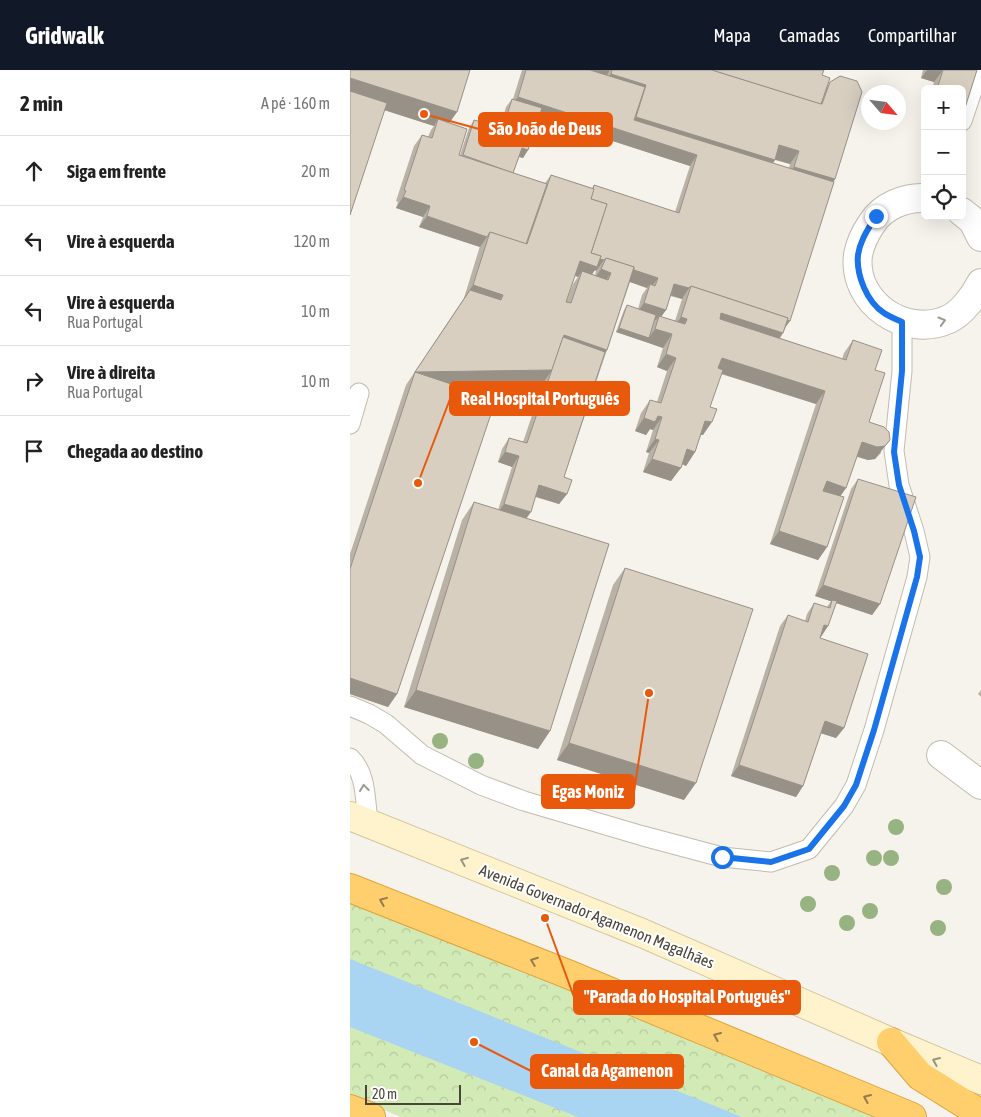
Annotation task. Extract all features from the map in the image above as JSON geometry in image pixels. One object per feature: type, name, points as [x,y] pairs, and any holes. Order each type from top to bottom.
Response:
[{"type":"highway","points":[[350,888],[570,975],[912,1117]]},
{"type":"highway","points":[[891,1042],[920,1076],[981,1114]]},
{"type":"main road","name":"Avenida Governador Agamenon Magalhães","points":[[359,819],[642,933],[981,1080]]},
{"type":"street","points":[[921,198],[915,197],[894,204],[876,216],[865,234],[858,255],[860,276],[868,296],[883,312],[902,322],[926,326],[950,319],[973,298],[981,283]]},
{"type":"street","points":[[966,216],[972,221],[981,237]]},
{"type":"street","points":[[940,755],[981,786]]},
{"type":"lane","points":[[966,109],[979,70]]},
{"type":"lane","points":[[350,706],[386,724],[422,755],[481,785],[580,818],[722,857],[771,862],[809,849],[844,806],[856,785],[874,730],[917,577],[920,557],[914,531],[899,485],[894,452],[902,371],[902,322]]},
{"type":"lane","points":[[350,424],[359,393]]},
{"type":"lane","points":[[350,758],[356,763],[363,780],[359,819]]},
{"type":"green space","points":[[350,888],[912,1117],[401,1117],[350,1096]]},
{"type":"water","points":[[350,959],[742,1117],[578,1117],[350,1027]]},
{"type":"building","points":[[350,70],[470,70],[457,112],[350,78]]},
{"type":"building","points":[[526,70],[590,70],[645,87],[634,120],[834,182],[790,321],[787,320],[788,318],[691,286],[689,288],[674,284],[666,310],[644,303],[650,284],[655,286],[658,278],[634,270],[634,267],[606,258],[604,260],[600,259],[601,256],[591,253],[607,204],[591,199],[594,185],[679,213],[697,155],[518,97]]},
{"type":"building","points":[[612,70],[712,70],[822,104],[830,82],[840,76],[857,81],[861,95],[835,179],[794,167],[799,151],[779,145],[775,160],[636,117],[646,85],[611,74]]},
{"type":"building","points":[[712,70],[824,70],[822,75],[830,78],[821,104]]},
{"type":"building","points":[[943,70],[977,70],[966,105],[966,85],[938,85]]},
{"type":"building","points":[[350,91],[387,103],[350,215]]},
{"type":"building","points":[[512,99],[542,108],[528,150],[522,148],[513,173],[463,155],[474,120],[503,128]]},
{"type":"building","points":[[438,119],[467,129],[459,155],[547,184],[526,244],[490,232],[487,237],[427,216],[430,206],[403,197],[422,135],[432,138]]},
{"type":"building","points":[[551,175],[594,189],[591,199],[607,204],[591,253],[601,256],[597,267],[580,261],[566,302],[571,303],[582,271],[608,280],[611,273],[601,269],[606,258],[634,267],[607,350],[564,335],[552,370],[415,372],[470,290],[501,300],[503,295],[473,285],[490,232],[527,244]]},
{"type":"building","points":[[691,286],[788,318],[783,333],[721,313],[720,319],[846,360],[853,340],[882,350],[875,370],[885,373],[869,422],[884,427],[889,432],[890,440],[885,446],[877,447],[862,442],[846,488],[827,481],[823,491],[844,497],[827,547],[779,531],[825,391],[722,358],[718,368],[723,370],[710,407],[717,409],[712,422],[705,421],[695,452],[687,449],[681,468],[652,459],[659,440],[655,439],[662,417],[658,416],[655,422],[644,418],[650,400],[661,403],[676,358],[666,354],[672,334],[655,329],[659,316],[685,324],[687,319],[681,317]]},
{"type":"building","points":[[627,305],[656,315],[649,338],[619,328]]},
{"type":"building","points":[[563,337],[605,352],[564,477],[572,480],[567,494],[539,485],[531,512],[504,504],[519,456],[505,452],[509,438],[527,443]]},
{"type":"building","points":[[415,372],[496,399],[397,694],[350,678],[350,569]]},
{"type":"building","points":[[858,479],[916,497],[880,604],[823,585]]},
{"type":"building","points":[[474,502],[609,544],[550,731],[416,690]]},
{"type":"building","points":[[625,568],[753,609],[696,783],[569,743]]},
{"type":"building","points":[[832,600],[837,601],[828,626],[824,625],[820,638],[868,654],[844,728],[825,721],[803,786],[739,765],[788,615],[808,622],[814,603],[830,608]]},
{"type":"place","name":"São João de Deus","points":[[424,114]]},
{"type":"place","name":"Real Hospital Português","points":[[418,483]]},
{"type":"place","name":"Egas Moniz","points":[[649,693]]},
{"type":"place","name":"\"Parada do Hospital Português\"","points":[[545,918]]},
{"type":"place","name":"Canal da Agamenon","points":[[474,1042]]},
{"type":"route","points":[[722,857],[771,862],[809,849],[844,806],[856,785],[874,730],[917,577],[920,557],[914,531],[899,485],[894,452],[902,371],[902,322],[883,312],[868,296],[860,276],[858,255],[865,234],[876,216]]}]
